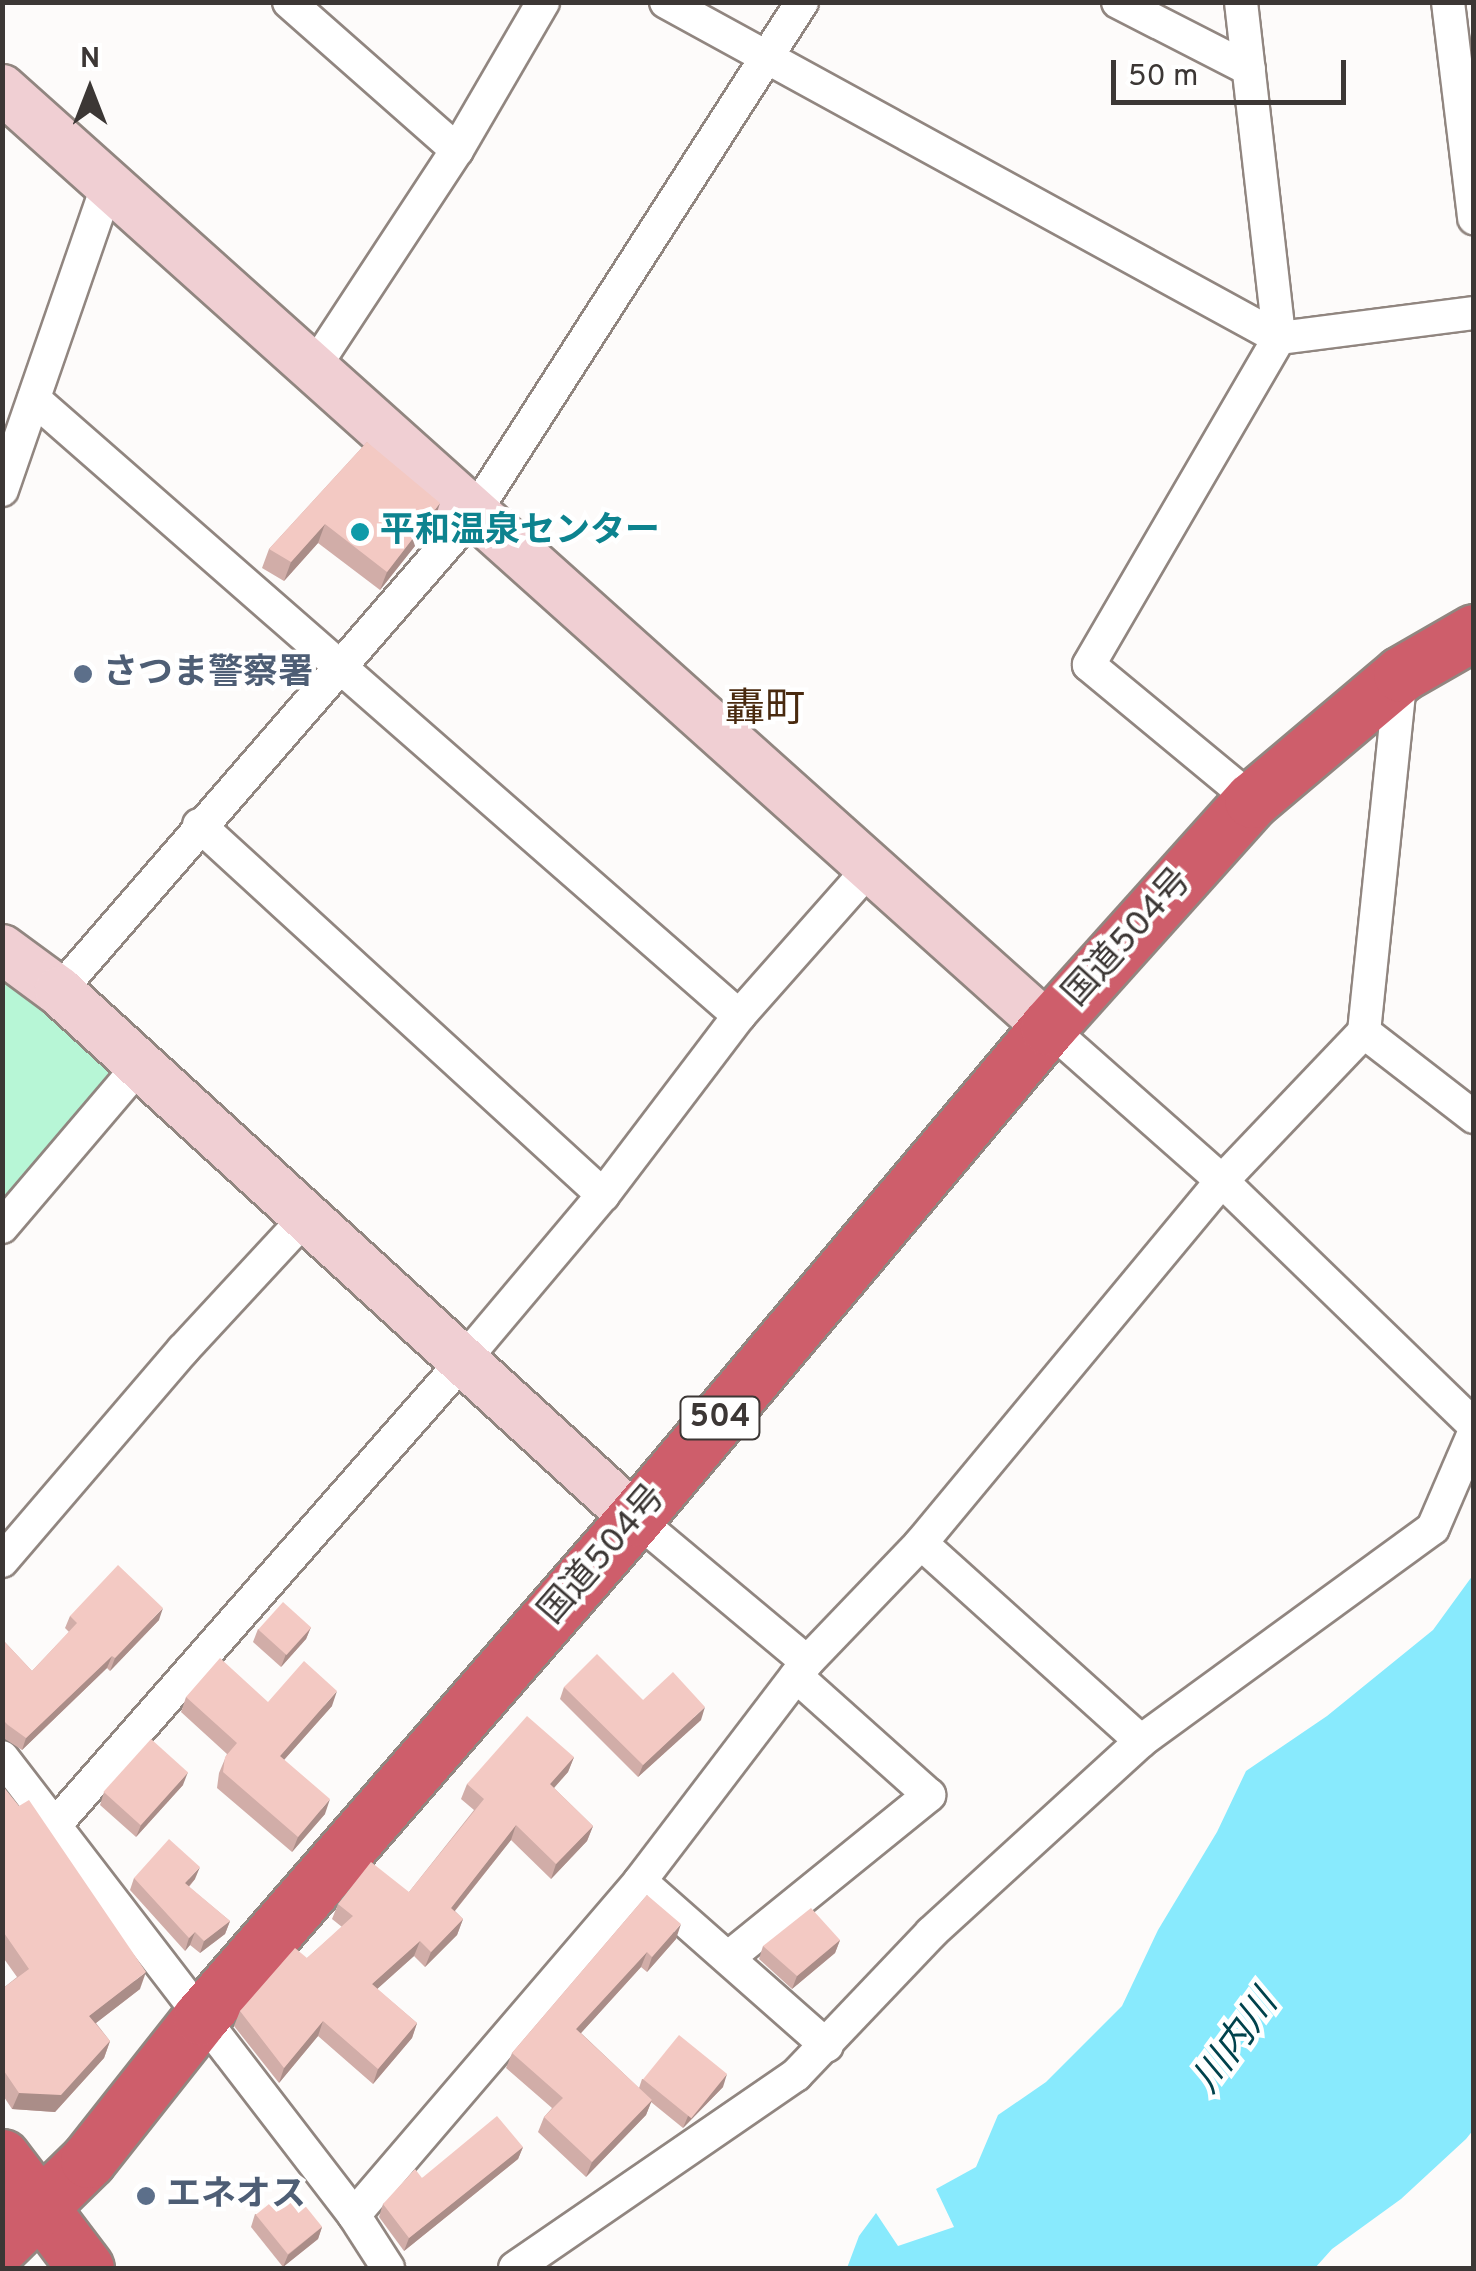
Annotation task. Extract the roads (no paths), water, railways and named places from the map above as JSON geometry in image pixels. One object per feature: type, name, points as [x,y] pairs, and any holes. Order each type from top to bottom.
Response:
[{"type":"highway","name":"国道504号","points":[[22,2226],[88,2160],[201,2016],[636,1518],[1048,1027],[1252,800],[1401,674],[1474,632]]},
{"type":"highway","points":[[2,2157],[22,2226],[86,2268]]},
{"type":"street","points":[[314,370],[457,150],[543,2]]},
{"type":"street","points":[[666,2],[1278,338],[1474,313]]},
{"type":"street","points":[[59,991],[474,514],[802,2]]},
{"type":"street","points":[[1118,2],[1249,69]]},
{"type":"street","points":[[1241,2],[1278,338],[1089,666],[1252,800]]},
{"type":"street","points":[[1448,2],[1474,218]]},
{"type":"street","points":[[301,7],[457,150]]},
{"type":"street","points":[[2,89],[1222,1181],[1474,1429],[1434,1528],[1141,1742],[931,1933],[796,2074],[515,2268]]},
{"type":"street","points":[[2,490],[109,182]]},
{"type":"street","points":[[34,399],[739,1016]]},
{"type":"street","points":[[354,2216],[640,1881],[802,1669],[921,1543],[1222,1181],[1364,1032],[1401,674]]},
{"type":"street","points":[[200,825],[602,1195]]},
{"type":"street","points":[[55,1826],[463,1361],[602,1195],[739,1016],[870,868]]},
{"type":"street","points":[[2,949],[59,991],[802,1669],[929,1795],[728,1958]]},
{"type":"street","points":[[1364,1032],[1474,1117]]},
{"type":"street","points":[[2,1227],[140,1065]]},
{"type":"street","points":[[2,1561],[182,1350],[306,1217]]},
{"type":"street","points":[[921,1543],[1141,1742]]},
{"type":"street","points":[[2,1757],[354,2216],[388,2268]]},
{"type":"street","points":[[640,1881],[826,2046]]},
{"type":"water","name":"川内川","points":[[1473,1575],[1474,2129],[1466,2139],[1401,2199],[1332,2249],[1315,2268],[847,2268],[859,2236],[876,2213],[898,2246],[954,2227],[936,2189],[976,2167],[998,2115],[1046,2082],[1122,2006],[1158,1930],[1217,1832],[1246,1771],[1327,1716],[1433,1630]]},
{"type":"place","name":"平和温泉センター","points":[[360,532]]},
{"type":"place","name":"さつま警察署","points":[[83,674]]},
{"type":"place","name":"エネオス","points":[[146,2196]]},
{"type":"district","name":"轟町","points":[[765,711]]}]
